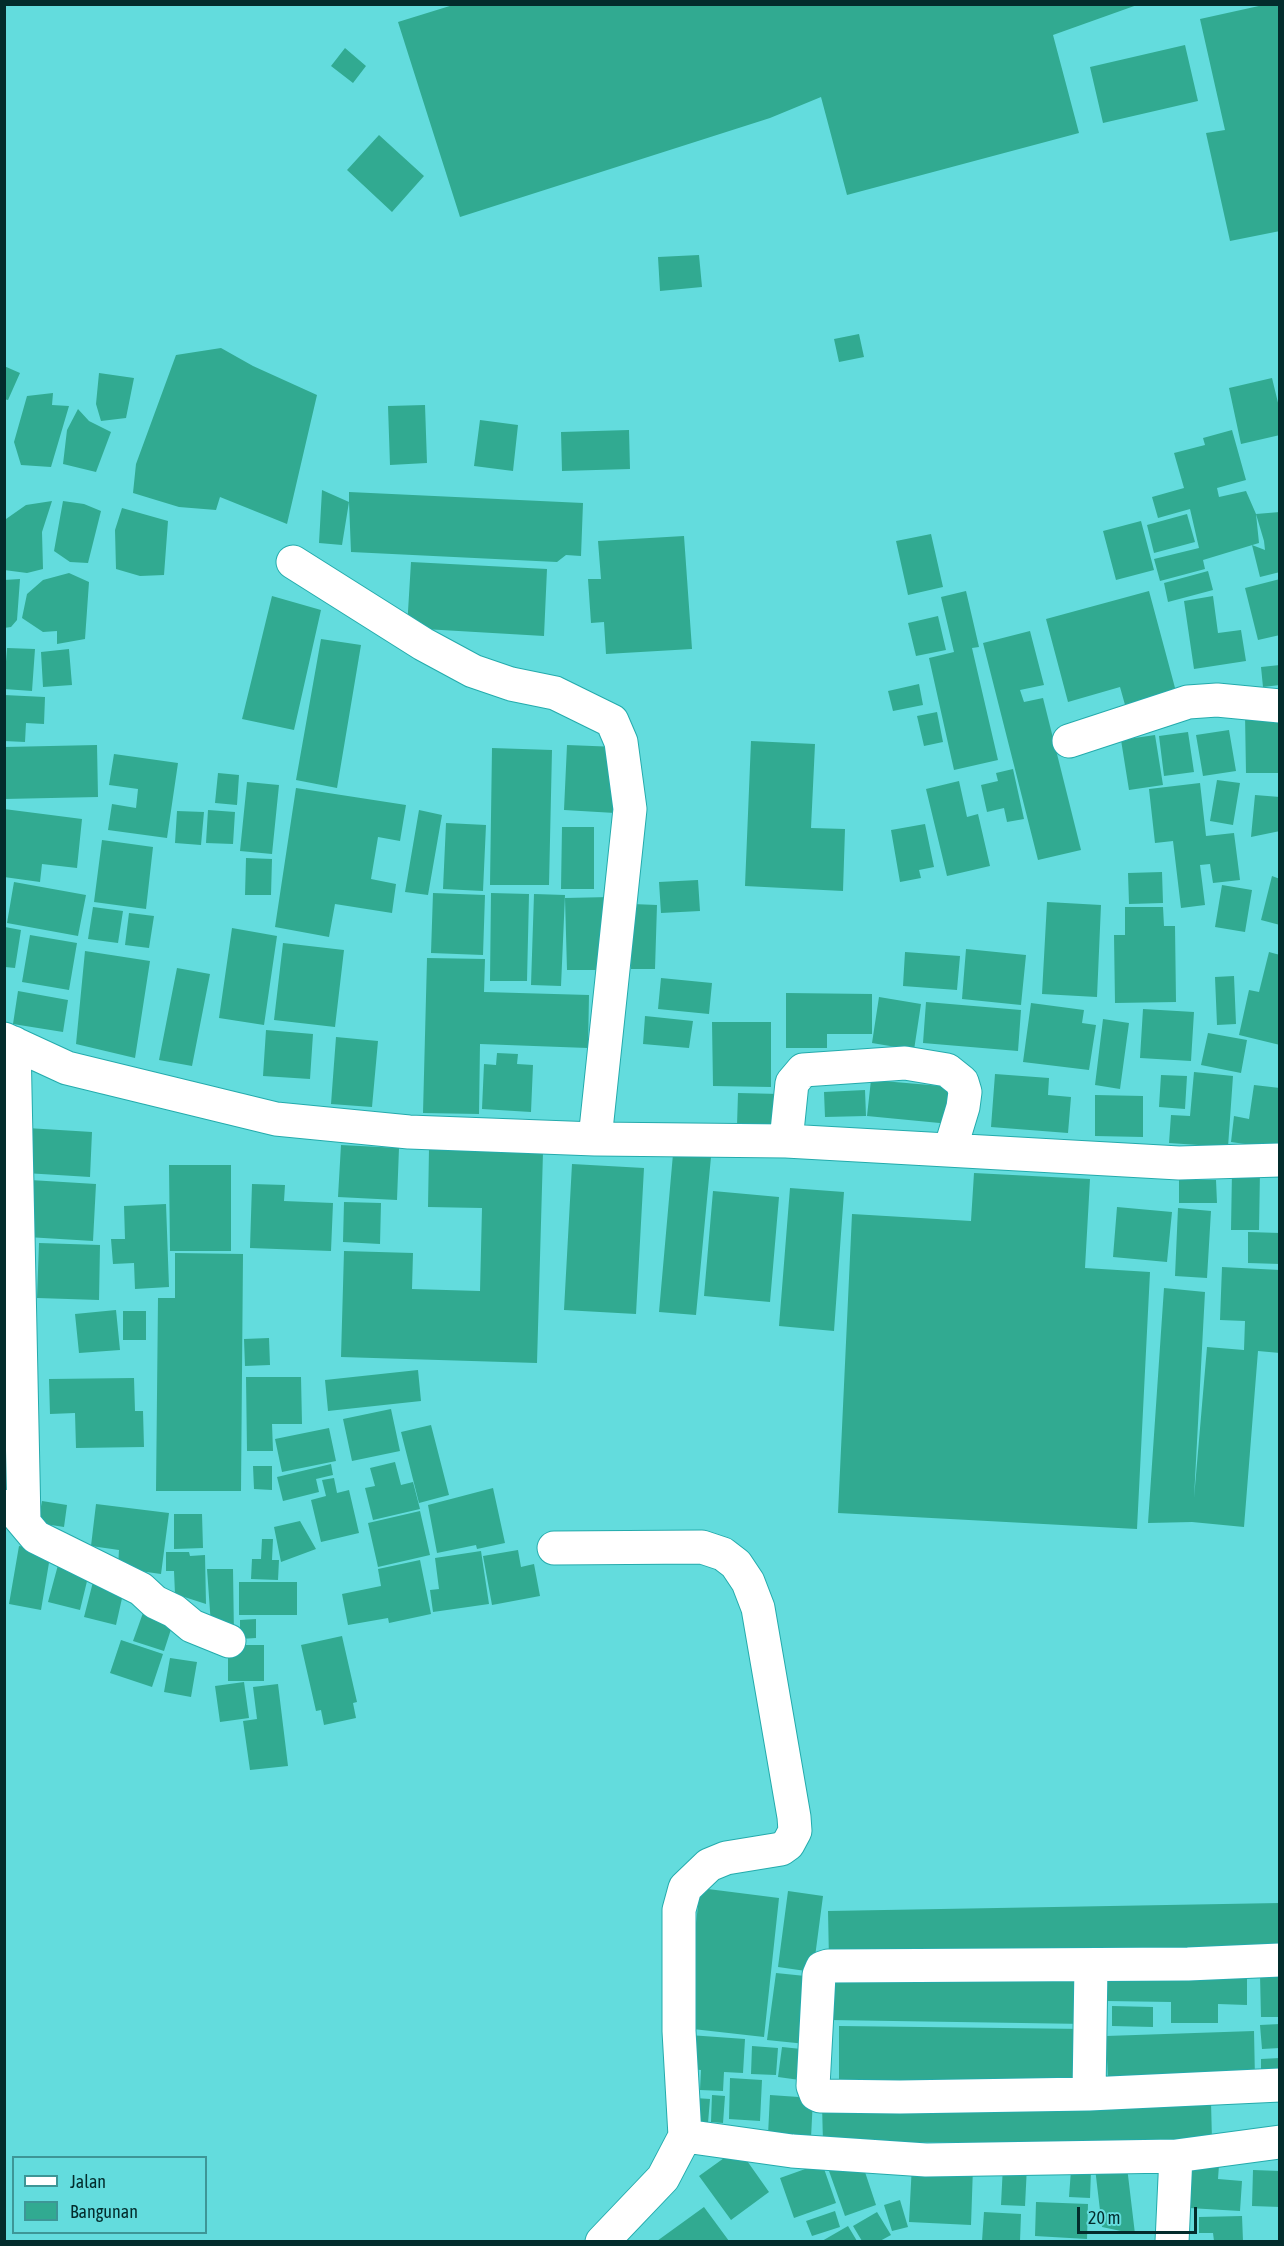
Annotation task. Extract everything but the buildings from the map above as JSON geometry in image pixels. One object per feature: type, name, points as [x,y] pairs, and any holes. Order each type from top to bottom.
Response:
[{"type":"street","points":[[293,562],[423,644],[473,671],[511,684],[555,693],[612,721],[621,742],[630,809],[595,1139]]},
{"type":"street","points":[[1069,741],[1188,702],[1218,700],[1280,706]]},
{"type":"street","points":[[230,1641],[192,1626],[174,1611],[155,1602],[141,1588],[36,1537],[14,1511],[9,1041],[67,1068],[276,1119],[409,1132],[595,1139],[786,1141],[1179,1163],[1280,1160]]},
{"type":"street","points":[[786,1141],[792,1083],[803,1070],[814,1067],[905,1063],[947,1070],[962,1082],[965,1092],[963,1107],[950,1149]]},
{"type":"street","points":[[554,1548],[702,1547],[723,1554],[736,1564],[748,1582],[758,1608],[795,1831],[788,1844],[781,1849],[726,1858],[709,1865],[685,1888],[679,1910],[679,2009],[685,2136],[663,2178],[602,2241]]},
{"type":"street","points":[[1280,1960],[1091,1965],[836,1965],[822,1968],[819,1975],[813,2086],[816,2094],[820,2096],[1089,2094],[1280,2085]]},
{"type":"street","points":[[1089,2094],[1091,1965]]},
{"type":"street","points":[[685,2136],[792,2151],[926,2160],[1176,2156],[1280,2142]]},
{"type":"street","points":[[1172,2241],[1176,2156]]}]
